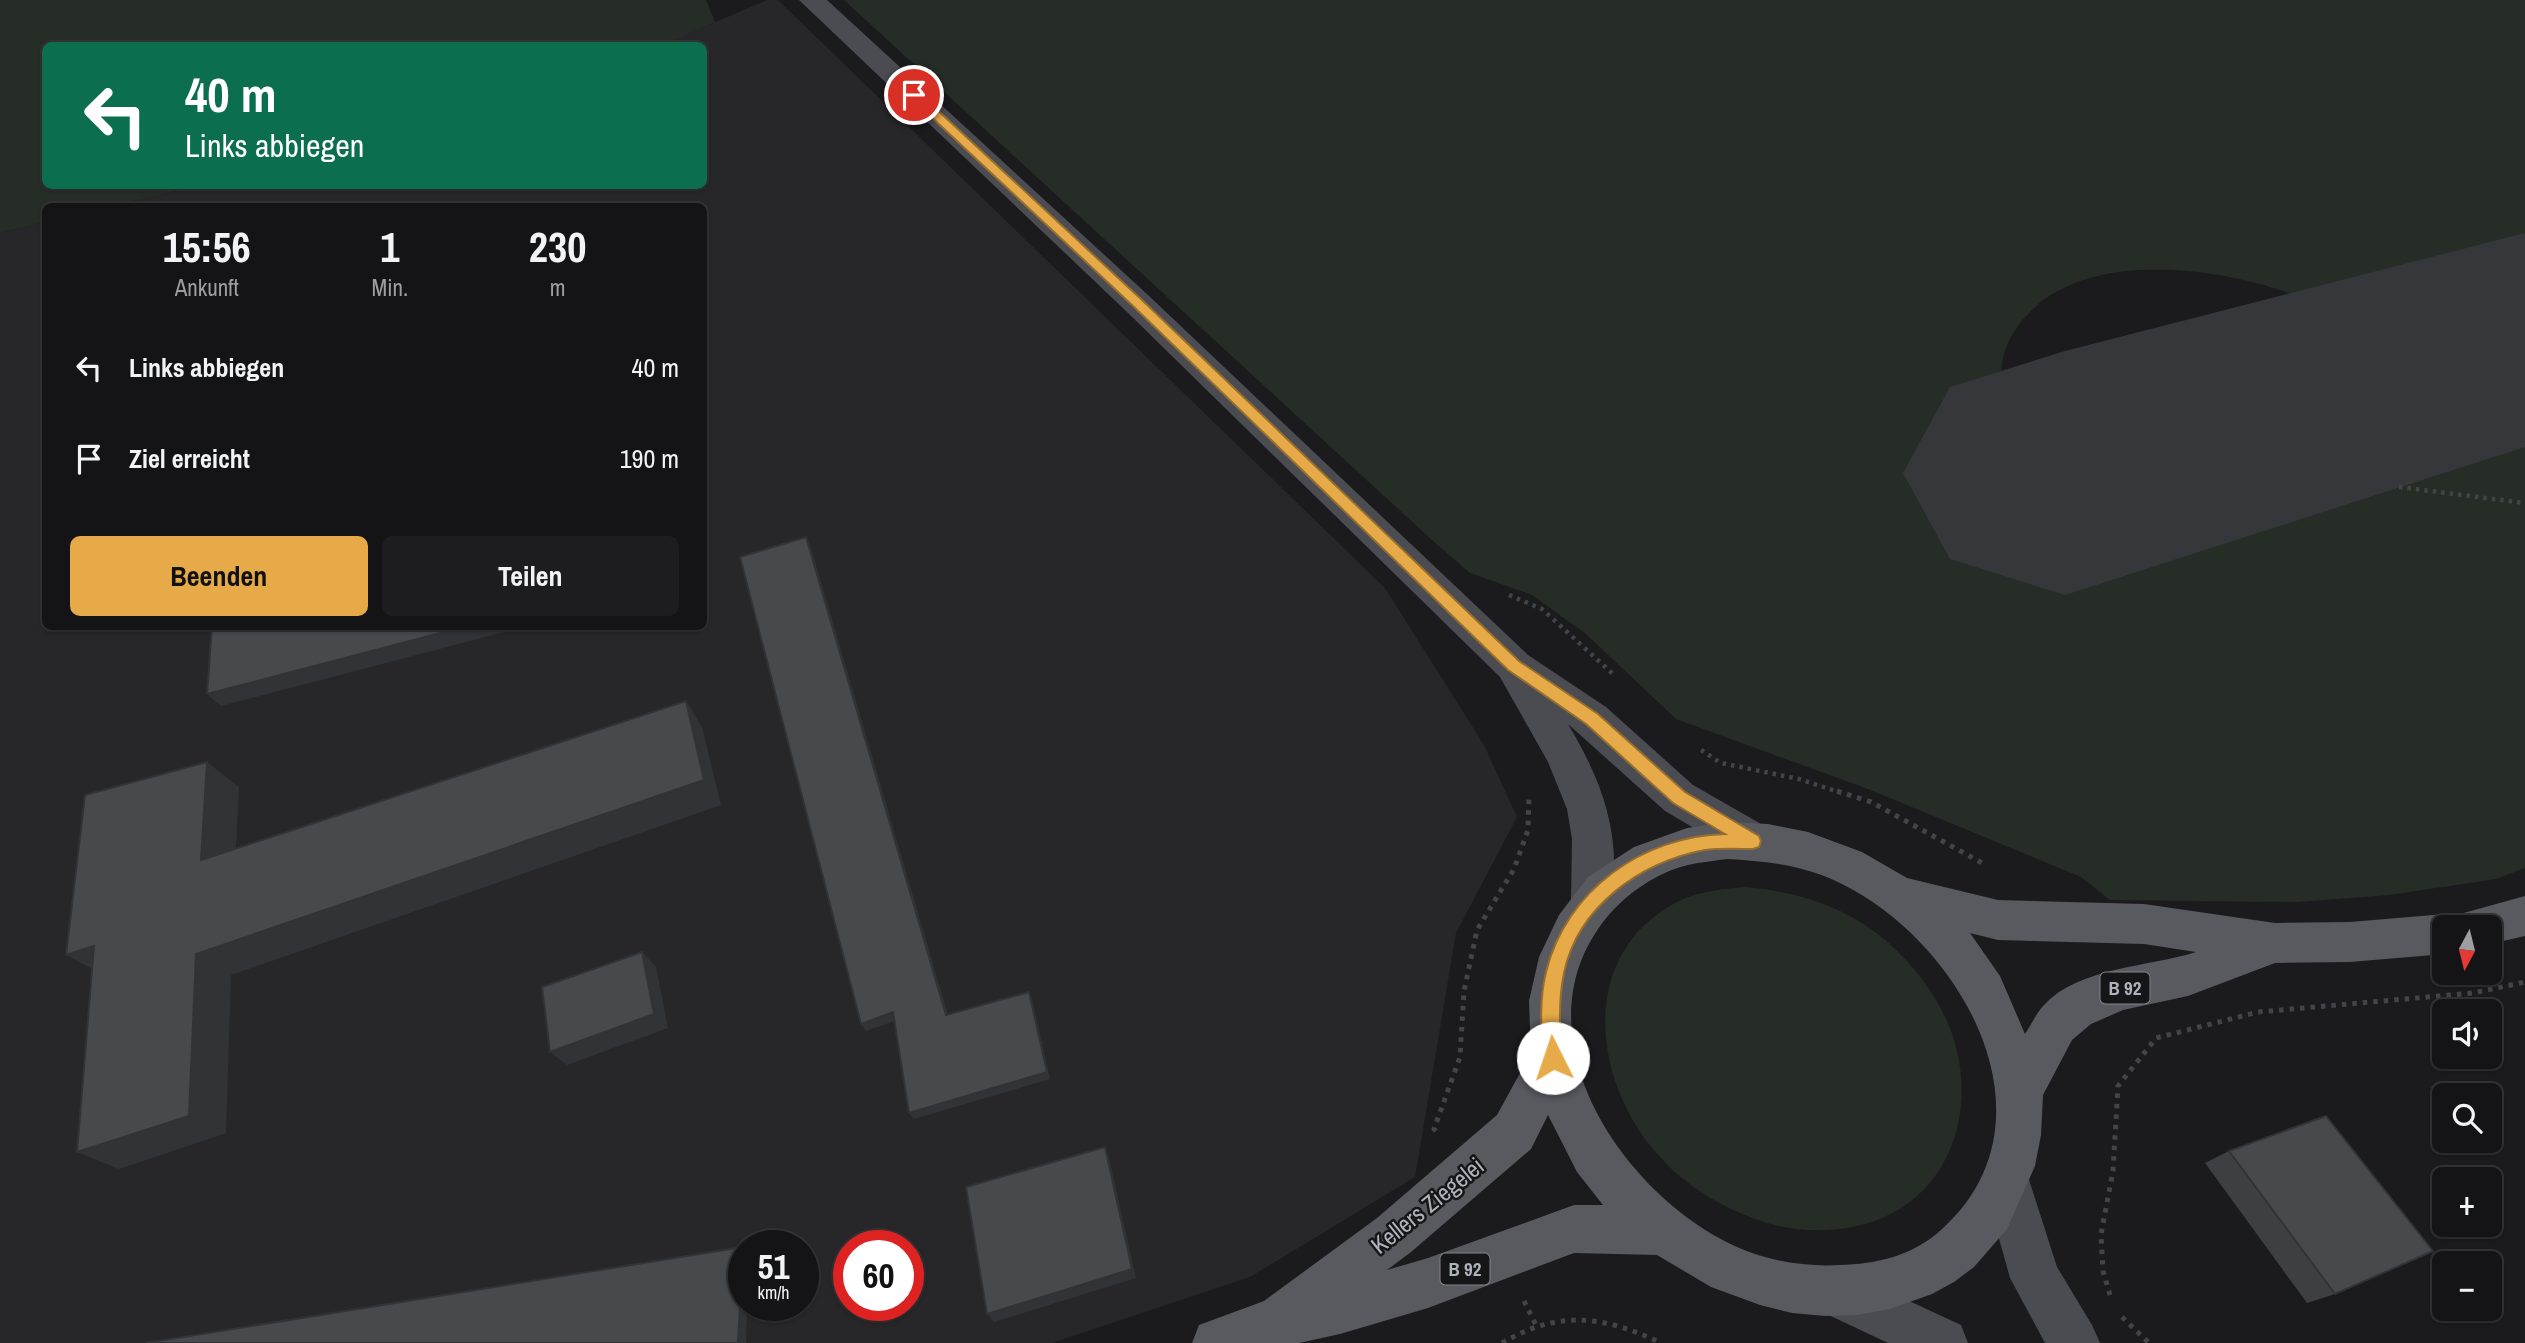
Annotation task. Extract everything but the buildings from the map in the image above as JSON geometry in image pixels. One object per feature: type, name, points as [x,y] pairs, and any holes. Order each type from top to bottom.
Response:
[{"type":"main road","points":[[812,0],[1137,303],[1514,666],[1592,719],[1679,797],[1753,841]]},
{"type":"main road","points":[[1514,666],[1571,768],[1584,799],[1592,831],[1592,901]]},
{"type":"main road","points":[[1753,841],[1803,849],[1852,867],[1898,895],[1944,935],[1981,983],[2007,1037],[2019,1094],[2018,1139],[2007,1181],[1981,1227],[1942,1261],[1893,1284],[1836,1292],[1776,1286],[1716,1265],[1662,1231],[1622,1193],[1589,1151],[1566,1105],[1553,1058],[1550,1013],[1555,971],[1570,934],[1592,901],[1624,873],[1663,854],[1706,842],[1753,841]]},
{"type":"main road","name":"B 92","points":[[1898,895],[1998,920],[2144,923],[2275,943],[2350,943],[2432,935]]},
{"type":"main road","points":[[2502,922],[2525,916]]},
{"type":"main road","name":"B 92","points":[[2019,1094],[2058,1021],[2089,1002],[2127,988],[2172,981],[2275,943]]},
{"type":"main road","name":"Kellers Ziegelei","points":[[1269,1324],[1394,1235],[1514,1132],[1553,1058]]},
{"type":"main road","points":[[2007,1181],[2035,1278],[2074,1343]]},
{"type":"main road","name":"Kellers Ziegelei","points":[[1217,1343],[1269,1324],[1340,1309],[1428,1283],[1574,1229],[1662,1231]]},
{"type":"main road","points":[[1836,1292],[1943,1343]]},
{"type":"path","points":[[2399,487],[2525,503]]},
{"type":"path","points":[[1498,591],[1542,608],[1621,682]]},
{"type":"path","points":[[1692,744],[1721,763],[1799,779],[1871,802],[1992,869]]},
{"type":"path","points":[[1460,1179],[1434,1129],[1460,1057],[1464,990],[1477,930],[1514,869],[1528,830],[1529,792]]},
{"type":"path","points":[[2110,1297],[2103,1271],[2101,1234],[2113,1171],[2118,1086],[2156,1038],[2259,1012],[2473,993],[2525,982]]},
{"type":"path","points":[[2127,988],[2156,1038]]},
{"type":"path","points":[[1500,1255],[1536,1325]]},
{"type":"path","points":[[2114,1310],[2149,1343]]},
{"type":"path","points":[[1502,1343],[1536,1325],[1575,1319],[1633,1329],[1661,1343]]},
{"type":"shaded area","points":[[0,0],[706,0],[715,22],[671,42],[42,42],[42,189],[186,189],[124,203],[42,203],[42,223],[0,233]]},
{"type":"shaded area","points":[[767,0],[778,0],[1385,588],[1484,745],[1517,817],[1456,933],[1415,1177],[1250,1277],[1052,1343],[0,1343],[0,233],[42,223],[42,630],[707,630],[707,203],[124,203],[186,189],[707,189],[707,42],[669,42]]},
{"type":"shaded area","points":[[844,0],[2525,0],[2525,271],[2346,321],[2283,291],[2216,275],[2179,270],[2105,274],[2072,284],[2042,301],[2011,337],[2001,371],[2011,417],[2118,546],[2525,415],[2525,868],[2496,879],[2389,895],[2298,902],[2110,900],[2081,877],[1868,789],[1676,719],[1586,634],[1532,595],[1470,573]]},
{"type":"shaded area","points":[[1746,887],[1786,893],[1824,904],[1859,921],[1876,933],[1913,968],[1939,1005],[1952,1033],[1961,1073],[1961,1098],[1958,1124],[1951,1148],[1940,1170],[1924,1189],[1905,1205],[1882,1218],[1852,1227],[1805,1230],[1773,1225],[1731,1209],[1694,1187],[1661,1158],[1638,1129],[1620,1095],[1609,1059],[1605,1023],[1609,987],[1622,954],[1644,925],[1677,902],[1702,893]]},
{"type":"runway","points":[[2065,473],[2525,338]]},
{"type":"route","points":[[914,95],[1137,303],[1514,666],[1592,719],[1679,797],[1753,841],[1706,842],[1663,854],[1624,873],[1592,901],[1570,934],[1555,971],[1550,1013],[1553,1058]]}]
